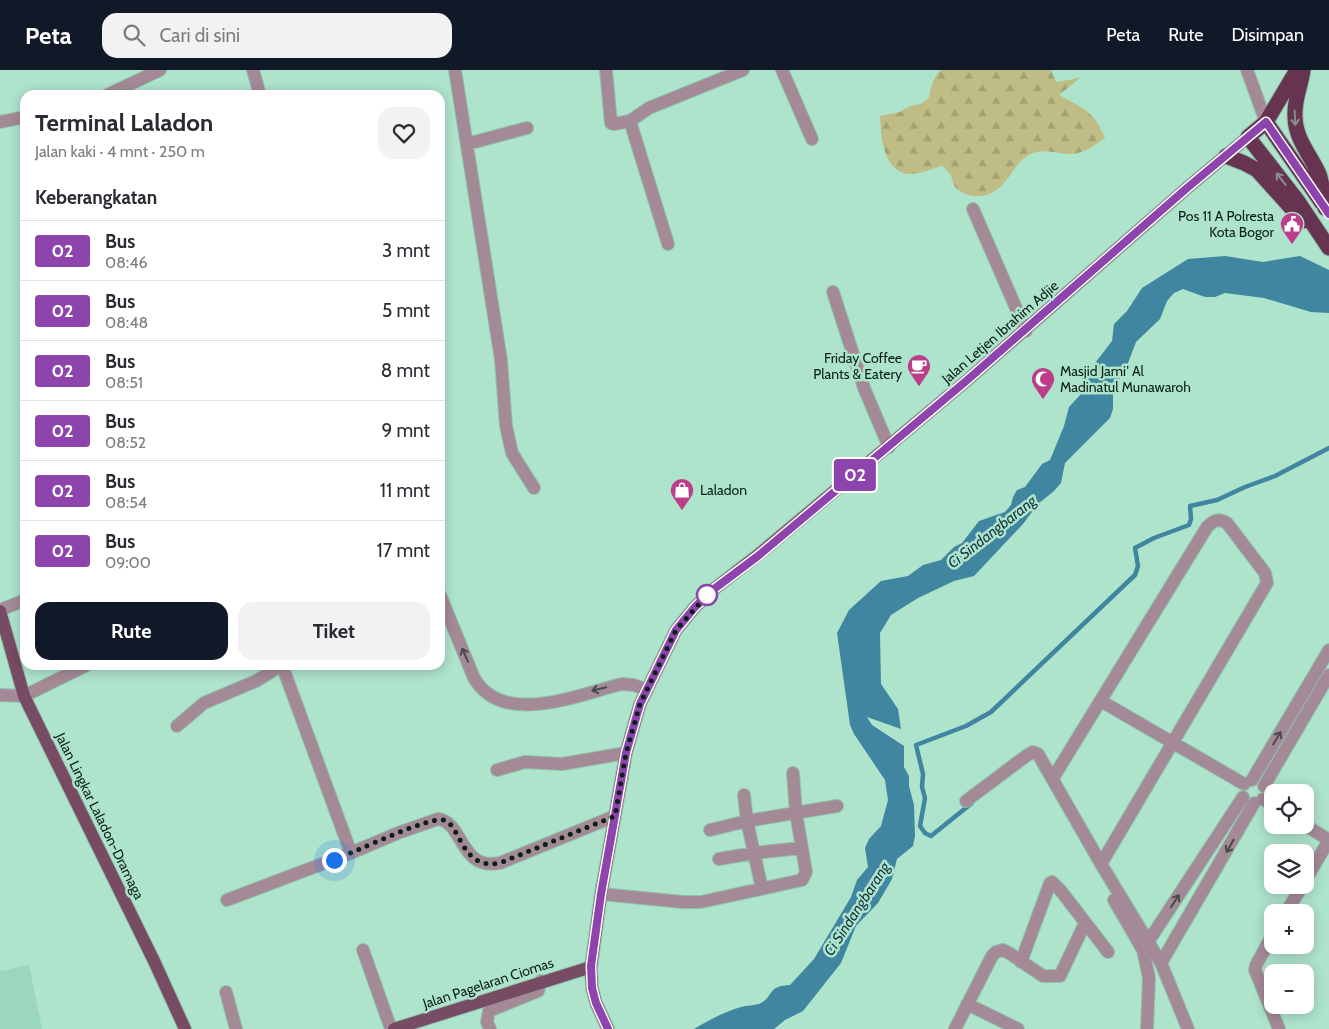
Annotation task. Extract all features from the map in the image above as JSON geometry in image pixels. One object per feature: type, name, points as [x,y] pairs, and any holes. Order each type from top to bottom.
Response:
[{"type":"highway","points":[[1297,70],[1266,122],[1248,137],[1297,200],[1326,244]]},
{"type":"highway","points":[[1303,70],[1302,83],[1295,104],[1296,125],[1305,150],[1319,174],[1327,211]]},
{"type":"highway","points":[[1266,122],[1327,211]]},
{"type":"highway","points":[[1226,156],[1257,170],[1293,212],[1326,244]]},
{"type":"main road","name":"Jalan Letjen Ibrahim Adjie","points":[[608,1029],[596,1003],[592,988],[591,966],[601,894],[626,753],[640,704],[676,630],[695,607],[714,589],[758,556],[889,447],[1026,331],[1187,188],[1248,137]]},
{"type":"main road","name":"Jalan Lingkar Laladon-Dramaga","points":[[0,610],[24,696],[154,961],[185,1029]]},
{"type":"main road","name":"Jalan Pagelaran Ciomas","points":[[392,1029],[591,966]]},
{"type":"street","points":[[253,70],[259,90]]},
{"type":"street","points":[[455,70],[501,360],[506,426],[512,453],[534,488]]},
{"type":"street","points":[[606,70],[611,122],[614,124],[630,121],[649,108],[742,70]]},
{"type":"street","points":[[782,70],[812,139]]},
{"type":"street","points":[[1247,70],[1266,122]]},
{"type":"street","points":[[116,90],[155,71]]},
{"type":"street","points":[[0,122],[20,118]]},
{"type":"street","points":[[630,121],[668,244]]},
{"type":"street","points":[[467,144],[527,128]]},
{"type":"street","points":[[973,209],[1026,331]]},
{"type":"street","points":[[834,292],[861,379],[889,447]]},
{"type":"street","points":[[1053,778],[1207,527],[1212,522],[1218,520],[1227,523],[1265,573],[1267,583],[1101,864]]},
{"type":"street","points":[[0,610],[20,602]]},
{"type":"street","points":[[445,607],[474,678],[482,690],[492,697],[515,705],[532,706],[622,684],[634,685],[647,690]]},
{"type":"street","points":[[1258,801],[1242,792],[1329,650]]},
{"type":"street","points":[[0,695],[24,696],[77,670]]},
{"type":"street","points":[[177,726],[204,703],[256,681],[274,670]]},
{"type":"street","points":[[284,670],[352,853]]},
{"type":"street","points":[[1265,784],[1329,675]]},
{"type":"street","points":[[1101,701],[1248,782],[1261,782],[1264,786]]},
{"type":"street","points":[[966,801],[1026,756],[1033,752],[1038,754],[1161,963],[1188,1029]]},
{"type":"street","points":[[498,770],[525,762],[562,764],[626,753]]},
{"type":"street","points":[[1038,767],[1142,950],[1150,978],[1146,1029]]},
{"type":"street","points":[[601,894],[701,902],[802,880],[806,872],[796,813],[793,773]]},
{"type":"street","points":[[744,796],[747,821],[762,889]]},
{"type":"street","points":[[1148,942],[1258,801]]},
{"type":"street","points":[[1161,963],[1258,801]]},
{"type":"street","points":[[710,830],[747,821],[837,806]]},
{"type":"street","points":[[227,900],[438,819],[446,820],[451,824],[463,846],[475,859],[483,864],[493,864],[508,860],[615,816]]},
{"type":"street","points":[[1314,831],[1329,840],[1314,866]]},
{"type":"street","points":[[719,859],[801,848]]},
{"type":"street","points":[[1021,962],[1051,882],[1055,883],[1108,952]]},
{"type":"street","points":[[955,1029],[992,956],[996,952],[1003,950],[1043,976],[1060,976],[1085,923]]},
{"type":"street","points":[[363,950],[392,1029]]},
{"type":"street","points":[[1264,950],[1254,970],[1279,1029]]},
{"type":"street","points":[[490,1029],[488,1022],[489,1011],[538,991],[541,981]]},
{"type":"street","points":[[226,992],[236,1029]]},
{"type":"street","points":[[967,1004],[1018,1029]]},
{"type":"shaded area","points":[[29,965],[42,1029],[0,1029],[0,969],[1,971]]},
{"type":"green space","points":[[941,70],[1051,70],[1056,82],[1080,78],[1059,95],[1087,111],[1097,122],[1105,138],[1092,147],[1077,153],[1067,154],[1046,151],[1033,153],[1020,162],[998,189],[990,194],[981,196],[964,193],[956,188],[950,174],[942,166],[917,173],[903,173],[896,169],[887,156],[882,140],[880,116],[900,112],[910,106],[921,104],[929,98],[933,82]]},
{"type":"water","name":"Ci Sindangbarang","points":[[1225,256],[1263,262],[1300,256],[1329,270],[1329,313],[1311,312],[1264,298],[1225,293],[1215,297],[1205,297],[1183,289],[1174,293],[1167,301],[1160,319],[1136,342],[1125,371],[1113,388],[1113,409],[1110,418],[1065,463],[1061,483],[1038,504],[1023,524],[974,576],[954,581],[918,598],[891,615],[880,633],[881,684],[898,709],[901,729],[867,717],[872,725],[904,746],[904,767],[909,776],[909,786],[914,805],[915,836],[913,846],[897,859],[892,879],[878,903],[856,926],[841,963],[803,1011],[785,1020],[774,1029],[694,1029],[729,1011],[761,1003],[774,989],[790,985],[814,959],[851,897],[857,880],[868,867],[865,848],[869,839],[881,826],[888,800],[885,780],[850,725],[837,633],[849,610],[881,581],[908,576],[923,565],[941,560],[954,547],[962,543],[979,521],[1005,512],[1011,505],[1017,490],[1025,487],[1042,464],[1050,460],[1064,426],[1069,407],[1081,394],[1095,363],[1112,341],[1114,324],[1127,311],[1142,288],[1188,259]]},
{"type":"waterway","points":[[972,803],[931,836],[925,833],[920,826],[925,798],[922,787],[923,774],[916,745],[966,726],[991,712],[1135,575],[1138,566],[1135,548],[1154,538],[1189,525],[1191,519],[1190,506],[1217,500],[1275,476],[1329,448]]},
{"type":"bus line","name":"02","points":[[608,1029],[596,1003],[592,988],[591,966],[601,894],[626,753],[640,704],[676,630],[695,607],[714,589],[758,556],[1026,331],[1187,188],[1266,122],[1329,214]]},
{"type":"place","name":"Pos 11 A Polresta Kota Bogor","points":[[1292,245]]},
{"type":"place","name":"Friday Coffee Plants & Eatery","points":[[919,387]]},
{"type":"place","name":"Masjid Jami' Al Madinatul Munawaroh","points":[[1043,400]]},
{"type":"place","name":"Laladon","points":[[682,511]]},
{"type":"route","points":[[334,860],[398,833],[438,819],[446,820],[451,824],[463,846],[475,859],[483,864],[500,863],[615,816],[626,753],[640,704],[676,630],[707,595]]}]
